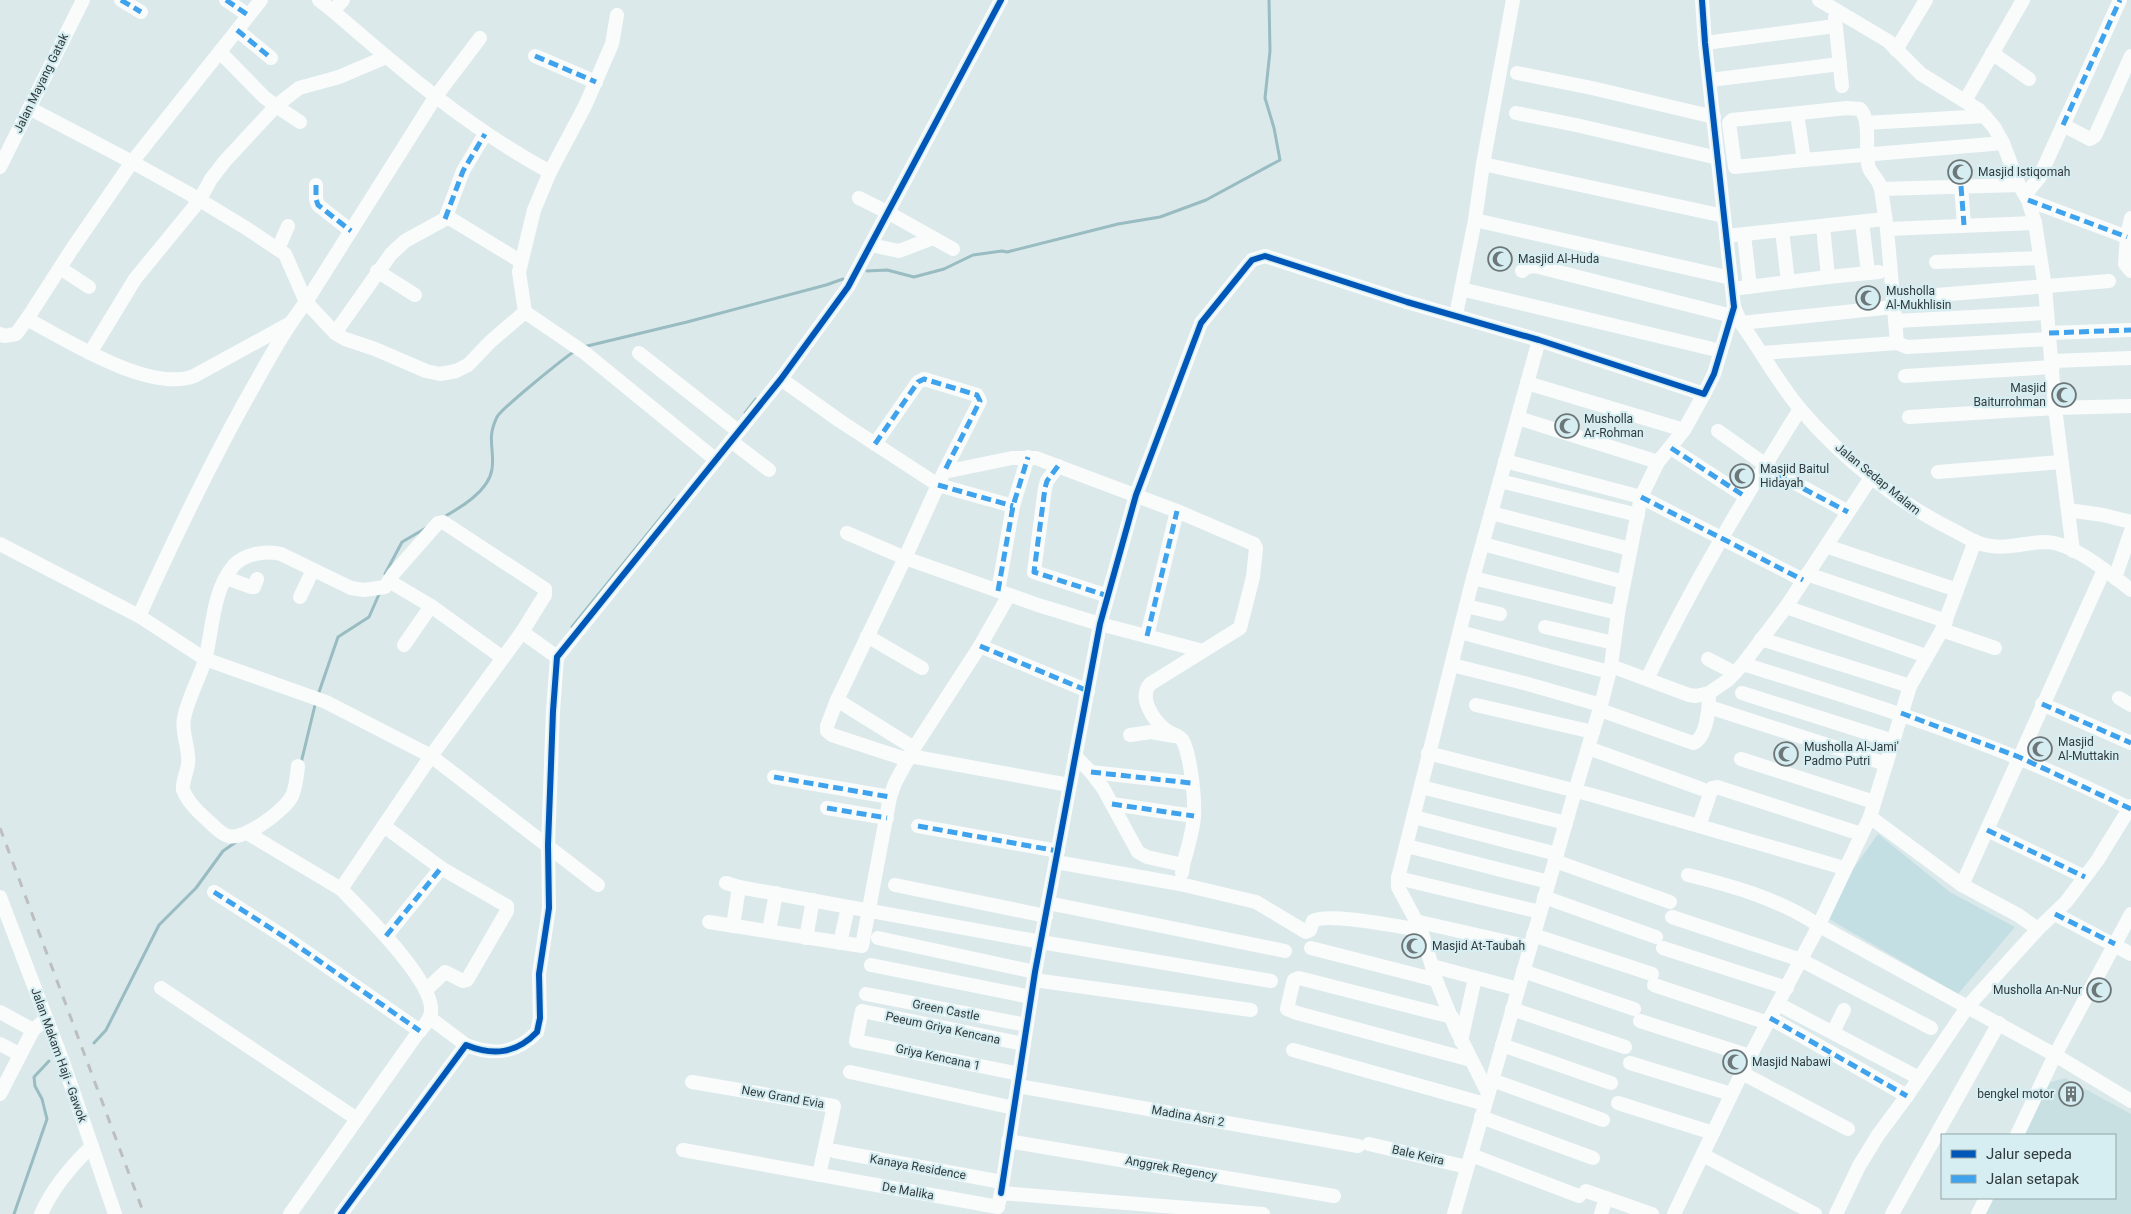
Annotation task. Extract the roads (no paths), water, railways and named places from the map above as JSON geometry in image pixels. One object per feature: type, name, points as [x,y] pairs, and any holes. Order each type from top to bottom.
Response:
[{"type":"street","name":"Jalan Mayang Gatak","points":[[0,167],[83,0]]},
{"type":"street","points":[[121,0],[141,12]]},
{"type":"street","points":[[226,0],[248,16]]},
{"type":"street","points":[[1,338],[18,332],[132,162],[261,0]]},
{"type":"street","points":[[319,0],[393,63],[485,134],[514,153],[550,172]]},
{"type":"street","points":[[333,11],[344,0]]},
{"type":"street","points":[[430,1018],[466,1045],[485,1052],[508,1052],[534,1035],[538,1029],[540,1018],[539,974],[550,903],[548,845],[554,655],[781,379],[848,287],[1001,0]]},
{"type":"street","points":[[1456,315],[1475,220],[1483,164],[1513,0]]},
{"type":"street","points":[[1454,1214],[1574,791],[1601,708],[1610,669],[1618,613],[1641,497],[1658,462],[1684,430],[1704,394],[1714,374],[1736,315],[1724,216],[1722,151],[1714,117],[1702,0]]},
{"type":"street","points":[[1820,0],[1888,41],[1921,74],[1966,101],[1985,116],[2003,143],[2035,223],[2045,287],[2055,408],[2073,551]]},
{"type":"street","points":[[1896,50],[1926,0]]},
{"type":"street","points":[[1966,101],[2023,0]]},
{"type":"street","points":[[2024,193],[2039,178],[2120,0]]},
{"type":"street","points":[[1834,10],[1842,86]]},
{"type":"street","points":[[617,15],[612,44],[596,82],[550,172],[534,210],[520,261],[519,281],[525,312],[581,350],[716,460]]},
{"type":"street","points":[[1705,43],[1835,26]]},
{"type":"street","points":[[237,30],[271,58]]},
{"type":"street","points":[[139,616],[183,519],[240,410],[289,324],[306,302],[436,96],[480,38]]},
{"type":"street","points":[[220,52],[264,97],[300,122]]},
{"type":"street","points":[[1992,53],[2029,79]]},
{"type":"street","points":[[535,56],[596,82]]},
{"type":"street","points":[[2063,125],[2090,139],[2095,136],[2131,56]]},
{"type":"street","points":[[90,353],[135,279],[199,201],[211,179],[225,161],[276,106],[299,88],[393,63]]},
{"type":"street","points":[[1710,80],[1840,64]]},
{"type":"street","points":[[1517,73],[1592,88],[1714,117]]},
{"type":"street","points":[[1722,151],[1729,123],[1732,120],[1856,107],[1864,112],[1869,166],[1879,181],[1881,189],[1897,343]]},
{"type":"street","points":[[29,108],[132,162],[278,248],[288,258],[306,302],[335,333],[345,339],[375,349],[426,371],[440,374],[456,371],[468,365],[491,341],[525,312]]},
{"type":"street","points":[[1516,114],[1722,151],[1737,168],[1868,153],[2003,143]]},
{"type":"street","points":[[1797,114],[1804,160]]},
{"type":"street","points":[[1866,123],[1985,116]]},
{"type":"street","points":[[445,219],[463,171],[485,134]]},
{"type":"street","points":[[1483,164],[1724,216]]},
{"type":"street","points":[[316,185],[318,205],[351,231]]},
{"type":"street","points":[[1881,189],[1961,186],[2024,193],[2127,236]]},
{"type":"street","points":[[1961,186],[1964,225]]},
{"type":"street","points":[[859,198],[953,249]]},
{"type":"street","points":[[2131,218],[2127,236],[2125,264],[2131,271]]},
{"type":"street","points":[[335,333],[377,271],[400,244],[445,219],[451,220],[520,261]]},
{"type":"street","points":[[1475,220],[1750,288],[1873,272],[1862,222]]},
{"type":"street","points":[[1726,236],[1862,222],[1964,225],[2035,223]]},
{"type":"street","points":[[278,248],[288,226]]},
{"type":"street","points":[[1822,226],[1828,277]]},
{"type":"street","points":[[1782,230],[1788,282]]},
{"type":"street","points":[[1744,235],[1750,288]]},
{"type":"street","points":[[871,244],[899,251],[933,238]]},
{"type":"street","points":[[997,1210],[1035,976],[1100,624],[1136,495],[1201,323],[1252,260],[1265,256],[1407,302],[1539,340],[1704,394]]},
{"type":"street","points":[[1936,262],[2040,258]]},
{"type":"street","points":[[1522,271],[1528,267],[1535,266],[1736,315],[1893,307]]},
{"type":"street","points":[[60,268],[89,287]]},
{"type":"street","points":[[377,271],[415,295]]},
{"type":"street","points":[[1936,295],[2109,281]]},
{"type":"street","points":[[1461,290],[1721,351]]},
{"type":"street","points":[[1895,321],[2047,313]]},
{"type":"street","name":"Jalan Sedap Malam","points":[[1736,315],[1800,409],[1824,434],[1872,476],[1929,518],[1975,541],[1997,547],[2048,542],[2060,545],[2073,551],[2131,590]]},
{"type":"street","points":[[27,319],[123,369],[173,380],[186,380],[289,324]]},
{"type":"street","points":[[1762,353],[1897,343],[1907,347],[2131,330]]},
{"type":"street","points":[[1539,340],[1466,606],[1428,754],[1398,878],[1398,887],[1418,925],[1436,980],[1487,1098],[1593,1158]]},
{"type":"street","points":[[639,353],[735,436],[769,470]]},
{"type":"street","points":[[1905,376],[2131,358]]},
{"type":"street","points":[[875,444],[918,382],[924,378],[977,395],[980,401],[941,478],[837,700],[827,726],[827,731],[832,735],[911,755],[1070,785]]},
{"type":"street","points":[[781,379],[875,444],[941,478],[1013,506]]},
{"type":"street","points":[[1527,383],[1684,430]]},
{"type":"street","points":[[1909,417],[2055,408],[2131,406]]},
{"type":"street","points":[[1647,680],[1720,538],[1800,409]]},
{"type":"street","points":[[1518,418],[1658,462]]},
{"type":"street","points":[[1718,432],[1789,480],[1848,512]]},
{"type":"street","points":[[1671,448],[1746,497]]},
{"type":"street","points":[[941,478],[1012,458],[1028,456],[1177,511],[1252,542],[1256,548],[1253,577],[1240,628],[1150,684],[1146,691],[1148,708],[1164,728],[1182,738],[1186,750],[1194,816],[1180,884]]},
{"type":"street","points":[[710,922],[862,946],[870,912],[890,797],[895,783],[911,755],[980,646],[1003,593],[1013,506],[1028,456]]},
{"type":"street","points":[[1505,461],[1641,497],[1720,538],[1805,577],[1944,626],[1995,648]]},
{"type":"street","points":[[1938,472],[2061,462]]},
{"type":"street","points":[[1054,465],[1045,488],[1034,572],[1108,596]]},
{"type":"street","points":[[1452,665],[1524,683],[1601,708],[1693,743],[1700,740],[1709,700],[1739,669],[1786,607],[1872,476]]},
{"type":"street","points":[[1500,481],[1638,515]]},
{"type":"street","points":[[2068,510],[2103,515],[2131,522]]},
{"type":"street","points":[[1148,636],[1177,511]]},
{"type":"street","points":[[1490,513],[1630,549]]},
{"type":"street","points":[[298,766],[294,790],[289,801],[279,812],[251,835],[234,837],[225,835],[200,813],[183,790],[188,762],[184,718],[205,660],[212,618],[226,578],[233,567],[244,558],[269,552],[281,554],[350,588],[364,590],[384,585],[438,523],[443,522],[545,589],[545,595],[522,632],[431,756],[342,889]]},
{"type":"street","points":[[1962,885],[2042,704],[2131,532]]},
{"type":"street","points":[[847,533],[905,558],[1003,593],[1100,624],[1203,651]]},
{"type":"street","points":[[1674,1214],[1750,1056],[1787,988],[1870,817],[1910,686],[1944,626],[1975,541]]},
{"type":"street","points":[[0,544],[139,616],[205,660],[320,700],[431,756],[598,884]]},
{"type":"street","points":[[1483,544],[1624,582]]},
{"type":"street","points":[[1826,546],[1957,590]]},
{"type":"street","points":[[300,597],[313,570]]},
{"type":"street","points":[[226,578],[251,588],[254,587],[257,579]]},
{"type":"street","points":[[1474,578],[1618,613]]},
{"type":"street","points":[[384,585],[431,606],[503,658]]},
{"type":"street","points":[[404,645],[431,606]]},
{"type":"street","points":[[1466,606],[1500,614]]},
{"type":"street","points":[[1786,607],[1926,656]]},
{"type":"street","points":[[1545,627],[1614,643]]},
{"type":"street","points":[[522,632],[554,655]]},
{"type":"street","points":[[1460,632],[1647,680],[1709,700],[1886,764]]},
{"type":"street","points":[[867,636],[922,668]]},
{"type":"street","points":[[1761,639],[1910,686]]},
{"type":"street","points":[[980,646],[1088,691]]},
{"type":"street","points":[[1708,659],[1901,713],[2019,757],[2131,808],[2085,877],[2055,914],[2038,929],[1968,1006],[1907,1096],[1878,1134],[1859,1166],[1836,1214]]},
{"type":"street","points":[[1742,693],[1892,741]]},
{"type":"street","points":[[837,700],[911,755]]},
{"type":"street","points":[[2042,704],[2131,743]]},
{"type":"street","points":[[1476,705],[1593,732]]},
{"type":"street","points":[[1130,735],[1151,732],[1182,738]]},
{"type":"street","points":[[1588,748],[1702,789]]},
{"type":"street","points":[[1428,754],[1574,791],[1844,868]]},
{"type":"street","points":[[1075,756],[1091,772],[1112,804],[1138,852],[1147,857],[1183,865]]},
{"type":"street","points":[[1741,759],[1874,802]]},
{"type":"street","points":[[1091,772],[1191,783]]},
{"type":"street","points":[[774,777],[890,797]]},
{"type":"street","points":[[1698,826],[1709,794],[1712,788],[1717,787],[1861,834]]},
{"type":"street","points":[[1421,788],[1566,823]]},
{"type":"street","points":[[1112,804],[1194,816]]},
{"type":"street","points":[[827,808],[887,818]]},
{"type":"street","points":[[1414,817],[1556,858],[1670,902]]},
{"type":"street","points":[[1870,817],[1962,885],[2018,915],[2038,929]]},
{"type":"street","points":[[384,826],[441,868],[507,906],[467,980],[462,981],[445,972],[426,990]]},
{"type":"street","points":[[918,826],[1256,902],[1306,932],[1310,930],[1313,920],[1319,918],[1351,919],[1418,925],[1532,941],[1653,980],[1769,1021],[1907,1096]]},
{"type":"street","points":[[1987,830],[2085,877]]},
{"type":"street","points":[[251,835],[342,889],[386,936],[426,990],[431,1003],[430,1018],[290,1214]]},
{"type":"street","points":[[1407,846],[1548,882]]},
{"type":"street","points":[[386,936],[441,868]]},
{"type":"street","points":[[1688,875],[1756,894],[1789,907],[1818,925],[1999,1023],[2131,1101]]},
{"type":"street","points":[[1398,878],[1540,912]]},
{"type":"street","points":[[895,885],[1285,951]]},
{"type":"street","points":[[733,926],[732,886],[1041,942],[1271,980]]},
{"type":"street","points":[[214,892],[297,946],[420,1031]]},
{"type":"street","points":[[769,931],[776,893]]},
{"type":"street","name":"Jalan Makam Haji - Gawok","points":[[0,897],[58,1048],[115,1214]]},
{"type":"street","points":[[1544,897],[1659,942],[1787,988]]},
{"type":"street","points":[[806,938],[813,900]]},
{"type":"street","points":[[840,943],[848,907]]},
{"type":"street","points":[[2055,914],[2131,954]]},
{"type":"street","points":[[2016,1134],[2055,1055],[2131,914]]},
{"type":"street","points":[[1672,917],[1801,960],[1931,1028]]},
{"type":"street","points":[[878,938],[1035,976],[1251,1010]]},
{"type":"street","points":[[1311,948],[1436,980]]},
{"type":"street","points":[[871,965],[1032,997]]},
{"type":"street","points":[[1432,966],[1518,989]]},
{"type":"street","points":[[1523,971],[1750,1056]]},
{"type":"street","points":[[1452,1017],[1299,978],[1294,980],[1287,1008],[1297,1013],[1471,1060]]},
{"type":"street","points":[[1461,1041],[1475,978]]},
{"type":"street","points":[[161,988],[357,1119]]},
{"type":"street","name":"Green Castle","points":[[866,994],[1027,1025]]},
{"type":"street","points":[[1778,1004],[1919,1078]]},
{"type":"street","points":[[1512,1009],[1625,1047]]},
{"type":"street","points":[[1833,1032],[1844,1010]]},
{"type":"street","name":"Peeum Griya Kencana","points":[[856,1041],[862,1011],[1024,1044]]},
{"type":"street","points":[[0,1012],[33,1030]]},
{"type":"street","points":[[1,1090],[33,1030],[46,1019]]},
{"type":"street","points":[[1892,1214],[1999,1023]]},
{"type":"street","name":"Griya Kencana 1","points":[[856,1041],[1019,1080]]},
{"type":"street","points":[[0,1044],[19,1054]]},
{"type":"street","points":[[341,1214],[466,1045]]},
{"type":"street","points":[[1502,1045],[1611,1082]]},
{"type":"street","points":[[1294,1050],[1487,1098],[1603,1120]]},
{"type":"street","points":[[1630,1063],[1732,1094]]},
{"type":"street","points":[[850,1072],[1014,1108]]},
{"type":"street","points":[[1742,1073],[1848,1129]]},
{"type":"street","name":"Madina Asri 2","points":[[1019,1080],[1364,1145]]},
{"type":"street","name":"New Grand Evia","points":[[692,1082],[834,1106],[819,1174]]},
{"type":"street","points":[[1618,1103],[1713,1133]]},
{"type":"street","name":"Anggrek Regency","points":[[1008,1141],[1334,1196]]},
{"type":"street","name":"Bale Keira","points":[[1364,1145],[1469,1161],[1582,1194],[1606,1198],[1652,1214]]},
{"type":"street","points":[[41,1214],[47,1201],[68,1171],[92,1146]]},
{"type":"street","name":"De Malika","points":[[682,1150],[819,1174],[997,1210]]},
{"type":"street","name":"Kanaya Residence","points":[[834,1151],[1002,1188],[1222,1212],[1263,1214]]},
{"type":"street","points":[[1703,1155],[1815,1214]]},
{"type":"street","points":[[1601,1214],[1606,1198]]},
{"type":"street","points":[[1978,1214],[1986,1199]]},
{"type":"waterway","points":[[867,271],[887,270],[914,277],[944,269],[973,255],[1007,252],[1118,224],[1160,217],[1206,200],[1280,160],[1274,128],[1265,98],[1270,51],[1269,0]]},
{"type":"waterway","points":[[583,347],[687,322],[843,279]]},
{"type":"waterway","points":[[442,518],[473,498],[480,492],[490,477],[493,462],[491,438],[497,417],[521,394],[575,351]]},
{"type":"waterway","points":[[745,413],[756,399]]},
{"type":"waterway","points":[[572,627],[675,500]]},
{"type":"waterway","points":[[385,574],[402,542],[426,528]]},
{"type":"waterway","points":[[318,695],[338,637],[369,617],[380,592]]},
{"type":"waterway","points":[[301,763],[316,701]]},
{"type":"waterway","points":[[94,1043],[106,1030],[159,925],[196,888],[223,851],[236,842]]},
{"type":"waterway","points":[[14,1214],[47,1119],[42,1099],[35,1086],[34,1077],[49,1061]]},
{"type":"railway","points":[[0,828],[144,1214]]},
{"type":"place","name":"Masjid Istiqomah","points":[[1960,172]]},
{"type":"place","name":"Masjid Al-Huda","points":[[1500,259]]},
{"type":"place","name":"Musholla Al-Mukhlisin","points":[[1868,298]]},
{"type":"place","name":"Masjid Baiturrohman","points":[[2064,395]]},
{"type":"place","name":"Musholla Ar-Rohman","points":[[1567,426]]},
{"type":"place","name":"Masjid Baitul Hidayah","points":[[1742,476]]},
{"type":"place","name":"Masjid Al-Muttakin","points":[[2040,749]]},
{"type":"place","name":"Musholla Al-Jami' Padmo Putri","points":[[1786,754]]},
{"type":"place","name":"Masjid At-Taubah","points":[[1414,946]]},
{"type":"place","name":"Musholla An-Nur","points":[[2099,990]]},
{"type":"place","name":"Masjid Nabawi","points":[[1735,1062]]},
{"type":"place","name":"bengkel motor","points":[[2071,1094]]}]
